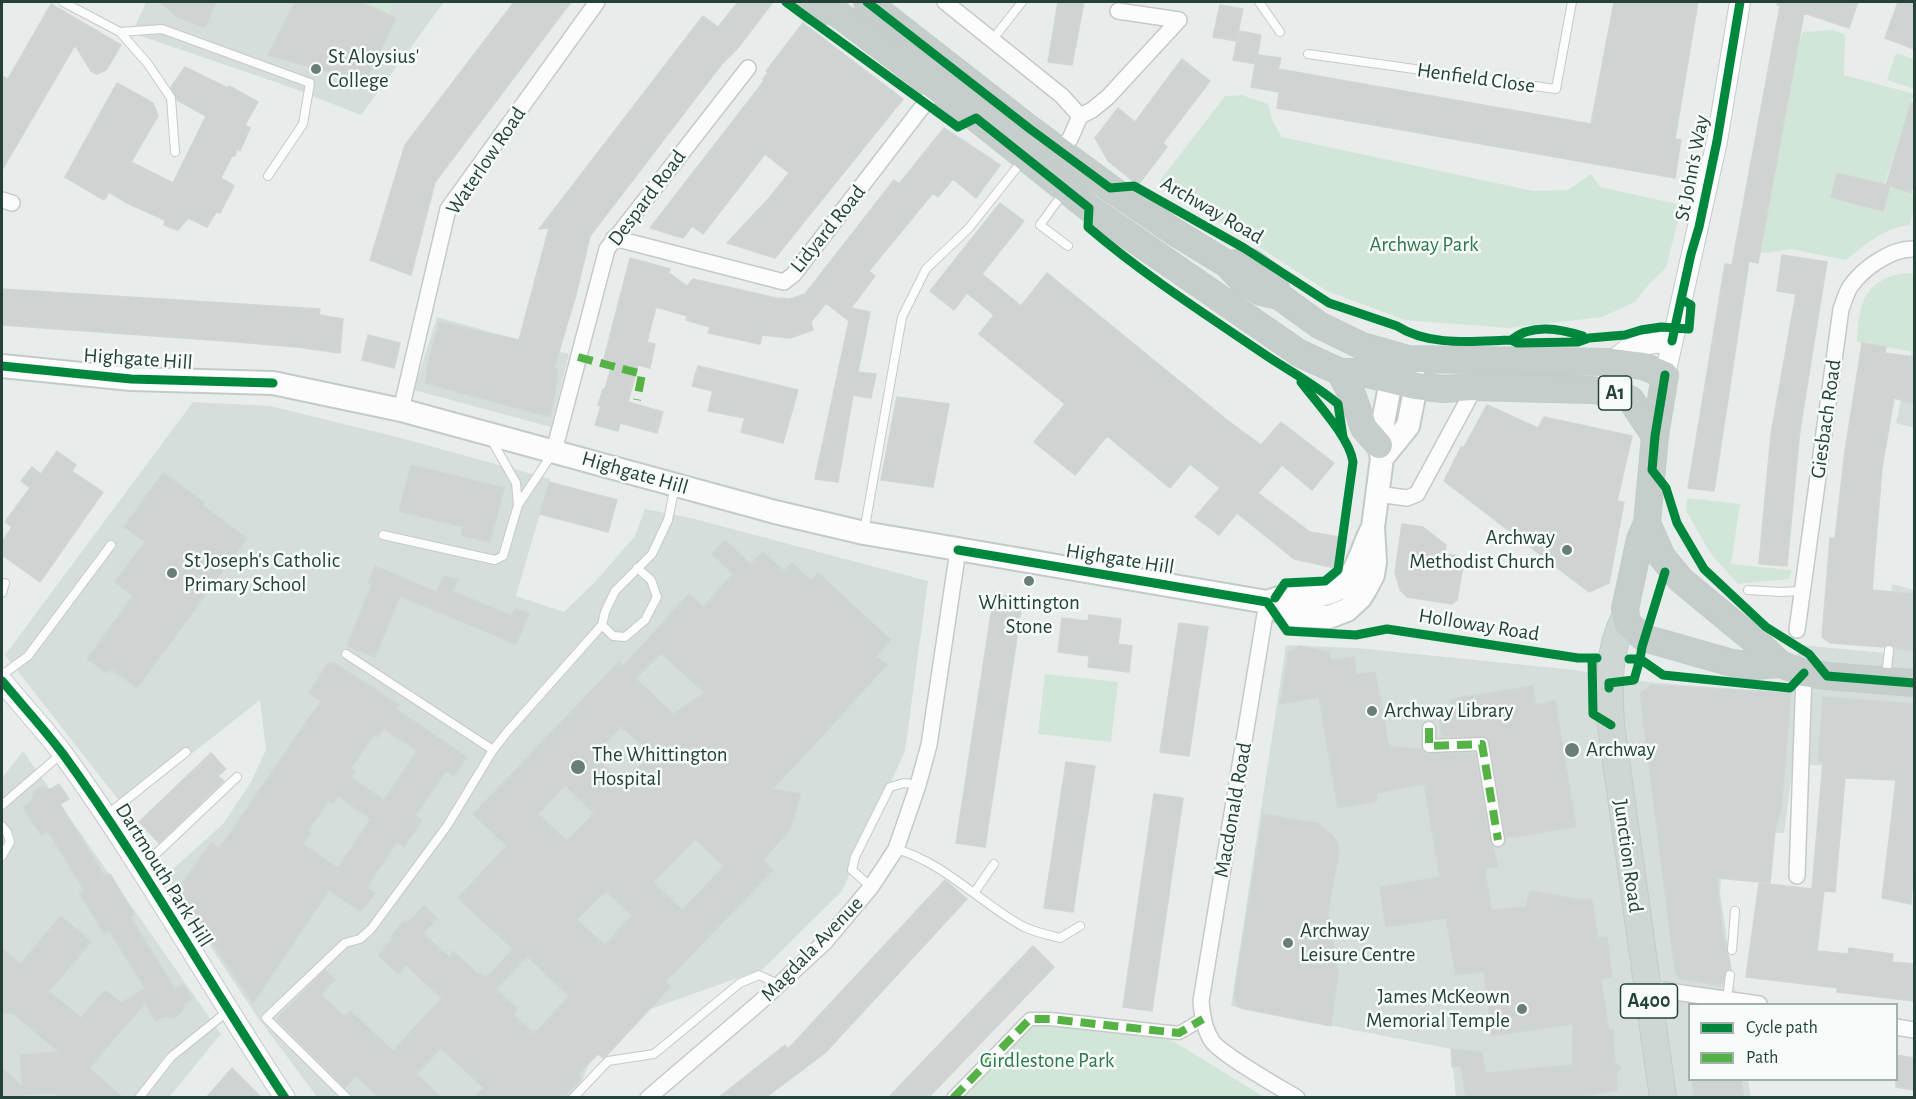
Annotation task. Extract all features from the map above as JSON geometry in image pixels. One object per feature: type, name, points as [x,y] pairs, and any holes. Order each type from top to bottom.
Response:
[{"type":"highway","points":[[801,2],[814,12],[830,6]]},
{"type":"highway","name":"Archway Road","points":[[867,2],[1059,150],[1155,219],[1227,264],[1241,279],[1261,292],[1279,296],[1319,325],[1362,346],[1408,359],[1611,362],[1643,366],[1665,375]]},
{"type":"highway","name":"A1","points":[[830,6],[1089,208],[1299,353],[1340,372],[1358,372],[1416,386],[1443,389],[1471,387],[1592,390],[1618,394],[1630,400],[1655,436]]},
{"type":"highway","points":[[1340,372],[1353,397],[1364,428],[1380,452]]},
{"type":"highway","name":"St John's Way","points":[[1625,617],[1640,539],[1647,524],[1655,436],[1665,375]]},
{"type":"highway","name":"A1","points":[[1647,524],[1662,557],[1682,580],[1780,664],[1804,673],[1914,683]]},
{"type":"highway","name":"A1","points":[[1625,617],[1635,632],[1664,645],[1732,663],[1755,666],[1780,664]]},
{"type":"main road","points":[[1373,527],[1380,452],[1391,380],[1408,359]]},
{"type":"main road","points":[[1380,452],[1408,426],[1416,386],[1408,359]]},
{"type":"main road","name":"Highgate Hill","points":[[2,366],[131,379],[273,383],[401,410],[796,518],[864,533],[1267,602],[1285,596],[1311,596],[1339,590],[1353,574],[1373,527]]},
{"type":"main road","name":"Highgate Hill","points":[[1267,602],[1280,612],[1292,615],[1322,618],[1347,610],[1360,598],[1372,575],[1376,555],[1373,527]]},
{"type":"main road","name":"Junction Road","points":[[1625,617],[1618,629],[1612,658],[1609,688],[1610,716],[1663,1098]]},
{"type":"street","name":"Waterlow Road","points":[[401,410],[448,209],[597,2]]},
{"type":"street","points":[[945,2],[1062,96],[1080,116]]},
{"type":"street","name":"St John's Way","points":[[1665,375],[1691,254],[1700,226],[1740,2]]},
{"type":"street","points":[[1059,150],[1070,138],[1080,116],[1108,97],[1179,20],[1118,11]]},
{"type":"street","name":"Despard Road","points":[[554,451],[607,249],[748,68]]},
{"type":"street","name":"Lidyard Road","points":[[614,238],[784,282],[794,274],[912,121],[919,108],[926,104],[936,89]]},
{"type":"street","name":"Giesbach Road","points":[[1797,630],[1841,309],[1849,288],[1864,272],[1889,255],[1905,249],[1914,249]]},
{"type":"street","points":[[1611,362],[1631,346],[1672,341]]},
{"type":"street","points":[[1377,494],[1407,498],[1416,494],[1469,398],[1471,387]]},
{"type":"street","name":"Magdala Avenue","points":[[648,1098],[780,985],[825,942],[871,887],[896,849],[929,745],[958,550]]},
{"type":"street","name":"Macdonald Road","points":[[1203,1019],[1201,1001],[1267,602]]},
{"type":"street","points":[[1797,876],[1804,673]]},
{"type":"street","name":"Dartmouth Park Hill","points":[[2,681],[62,753],[141,868],[281,1096]]},
{"type":"street","points":[[1429,728],[1429,746],[1482,744],[1497,840]]},
{"type":"street","points":[[1647,988],[1748,1003]]},
{"type":"street","points":[[953,1098],[1030,1019],[1050,1019],[1173,1032],[1179,1032],[1203,1019],[1217,1047],[1297,1098]]},
{"type":"street","points":[[1898,1027],[1914,1030]]},
{"type":"lane","points":[[63,2],[120,32],[148,64],[171,98],[175,152]]},
{"type":"lane","points":[[993,39],[1022,2]]},
{"type":"lane","points":[[1259,2],[1280,32]]},
{"type":"lane","name":"Henfield Close","points":[[1308,54],[1556,89],[1572,2]]},
{"type":"lane","points":[[120,32],[162,29],[310,83],[303,124],[268,176]]},
{"type":"lane","points":[[864,533],[902,317],[926,268],[969,228],[1025,156]]},
{"type":"lane","points":[[1066,189],[1040,225],[1068,246]]},
{"type":"lane","points":[[488,433],[516,483],[518,506]]},
{"type":"lane","points":[[383,535],[495,560],[503,556],[518,506],[554,451]]},
{"type":"lane","points":[[347,1098],[266,1018],[339,948],[345,943],[360,939],[372,929],[447,826],[493,750],[508,730],[602,625],[605,612],[615,591],[652,554],[668,520],[675,484]]},
{"type":"lane","points":[[2,675],[28,656],[111,545]]},
{"type":"lane","points":[[602,625],[613,636],[625,637],[645,620],[657,597],[651,580],[637,568]]},
{"type":"lane","points":[[2,592],[5,583]]},
{"type":"lane","points":[[1748,590],[1802,591]]},
{"type":"lane","points":[[1886,680],[1889,650]]},
{"type":"lane","points":[[346,654],[493,750]]},
{"type":"lane","points":[[106,816],[186,752]]},
{"type":"lane","points":[[2,805],[62,753]]},
{"type":"lane","points":[[141,868],[237,777]]},
{"type":"lane","points":[[871,887],[852,870],[855,858],[890,787],[904,783],[918,785]]},
{"type":"lane","points":[[2,826],[10,842],[2,856]]},
{"type":"lane","points":[[896,849],[910,853],[953,876],[997,911],[1027,928],[1060,938],[1080,926]]},
{"type":"lane","points":[[974,893],[994,864]]},
{"type":"lane","points":[[1732,950],[1736,911]]},
{"type":"lane","points":[[573,1098],[608,1061],[654,1054],[746,980],[759,975],[780,985]]},
{"type":"lane","points":[[1727,999],[1730,975]]},
{"type":"lane","points":[[140,1098],[171,1057],[228,1011]]},
{"type":"shaded area","name":"St Aloysius' College","points":[[146,2],[444,2],[361,115],[284,85],[132,33]]},
{"type":"shaded area","points":[[437,317],[569,354],[551,427],[414,390]]},
{"type":"shaded area","points":[[1914,341],[1914,428],[1896,423]]},
{"type":"shaded area","name":"The Whittington Hospital","points":[[193,402],[270,406],[401,438],[550,479],[516,596],[564,612],[594,583],[635,536],[645,509],[691,518],[928,581],[905,751],[842,891],[763,969],[603,1026],[576,1097],[317,1097],[256,1015],[164,877],[223,824],[251,782],[266,750],[260,700],[124,807],[5,655]]},
{"type":"shaded area","points":[[1892,584],[1914,590],[1914,766],[1793,765],[1784,833],[1725,831],[1720,893],[1737,1003],[1688,1003],[1688,1081],[1748,1081],[1751,1097],[1456,1097],[1451,1049],[1231,1006],[1286,645],[1357,648],[1575,670],[1647,682],[1789,693],[1799,645],[1886,653]]},
{"type":"shaded area","points":[[23,751],[221,1034],[169,1097],[2,1098],[2,778]]},
{"type":"green space","points":[[361,2],[395,2],[389,15]]},
{"type":"green space","points":[[1833,30],[1845,35],[1844,75],[1914,94],[1884,185],[1883,211],[1890,187],[1914,194],[1910,225],[1884,233],[1846,260],[1790,249],[1760,252],[1799,44],[1803,32]]},
{"type":"green space","points":[[1896,53],[1914,59],[1914,89],[1887,80]]},
{"type":"green space","name":"Archway Park","points":[[1242,95],[1268,104],[1273,122],[1282,137],[1533,191],[1568,190],[1591,174],[1600,187],[1682,205],[1666,268],[1635,302],[1602,317],[1508,328],[1405,320],[1327,291],[1159,182],[1225,96]]},
{"type":"green space","points":[[1904,273],[1914,274],[1914,352],[1857,342],[1859,317],[1871,289],[1879,282]]},
{"type":"green space","points":[[1687,498],[1740,504],[1731,564],[1792,570],[1789,579],[1738,584],[1711,554],[1686,511]]},
{"type":"green space","points":[[1045,674],[1118,682],[1111,742],[1038,734]]},
{"type":"green space","name":"Girdlestone Park","points":[[1033,1022],[1168,1038],[1264,1097],[964,1098]]},
{"type":"building","points":[[160,2],[216,2],[205,28],[176,16]]},
{"type":"building","points":[[295,2],[361,2],[396,18],[365,82],[268,55]]},
{"type":"building","points":[[514,2],[571,2],[435,182],[411,275],[370,260],[405,145]]},
{"type":"building","points":[[738,2],[773,2],[737,49],[721,65],[590,236],[576,295],[554,368],[558,369],[550,417],[425,383],[439,322],[519,340],[549,228],[539,229],[703,16],[718,27]]},
{"type":"building","points":[[1058,2],[1084,2],[1072,65],[1048,62]]},
{"type":"building","points":[[1614,2],[1698,2],[1675,139],[1681,140],[1675,178],[1277,108],[1279,92],[1251,87],[1257,55],[1281,58],[1278,69],[1591,124]]},
{"type":"building","points":[[1778,2],[1858,2],[1849,28],[1804,13],[1758,263],[1749,261],[1714,491],[1688,488],[1725,264],[1732,265],[1780,6],[1777,5]]},
{"type":"building","points":[[1898,2],[1914,2],[1914,49],[1885,38]]},
{"type":"building","points":[[51,4],[121,45],[106,70],[97,74],[91,71],[75,45],[2,170],[2,76],[8,79]]},
{"type":"building","points":[[1220,5],[1243,9],[1236,41],[1213,37]]},
{"type":"building","points":[[803,23],[903,99],[775,258],[727,243],[789,173],[765,154],[703,234],[692,226],[683,238],[650,228],[764,81],[768,72],[766,71]]},
{"type":"building","points":[[1239,31],[1261,35],[1256,64],[1233,60]]},
{"type":"building","points":[[1182,59],[1210,81],[1163,143],[1167,147],[1138,185],[1108,161],[1095,138],[1118,108],[1135,122]]},
{"type":"building","points":[[185,67],[228,88],[229,86],[258,102],[245,125],[250,128],[240,151],[237,149],[235,156],[232,156],[221,178],[234,186],[220,213],[216,212],[207,227],[188,218],[178,230],[164,225],[165,220],[109,192],[104,200],[65,177],[117,83],[153,103],[158,116],[131,162],[173,183],[206,116],[177,100],[171,87]]},
{"type":"building","points":[[1911,103],[1914,103],[1914,181],[1911,193],[1890,186],[1883,211],[1831,197],[1837,173],[1886,185]]},
{"type":"building","points":[[944,128],[1000,165],[976,198],[953,179],[938,197],[933,193],[869,271],[875,276],[851,308],[870,312],[858,372],[876,374],[871,398],[853,395],[838,482],[815,479],[849,321],[826,303],[811,322],[813,330],[790,338],[762,335],[760,344],[708,333],[710,327],[686,320],[687,316],[656,307],[647,342],[655,344],[650,368],[638,365],[628,402],[663,412],[657,433],[620,423],[618,431],[595,425],[601,406],[598,405],[613,361],[604,359],[630,258],[670,269],[669,273],[687,286],[693,279],[776,298],[790,299],[805,294],[894,180],[899,184]]},
{"type":"building","points":[[1000,203],[1024,221],[982,274],[1021,306],[1047,273],[1227,420],[1261,445],[1281,422],[1334,463],[1312,490],[1282,465],[1258,493],[1310,532],[1339,537],[1335,568],[1294,559],[1237,513],[1219,535],[1195,517],[1220,488],[1190,464],[1170,488],[1107,436],[1075,475],[1034,442],[1065,404],[979,334],[994,315],[967,293],[954,310],[930,291]]},
{"type":"building","points":[[1782,255],[1827,262],[1800,430],[1787,566],[1759,564],[1771,434],[1796,294],[1777,291]]},
{"type":"building","points":[[2,289],[320,309],[319,315],[343,319],[340,353],[225,341],[2,325]]},
{"type":"building","points":[[368,335],[400,343],[394,368],[362,360]]},
{"type":"building","points":[[1862,343],[1886,347],[1885,353],[1914,357],[1914,404],[1894,398],[1882,468],[1872,590],[1914,594],[1914,651],[1895,648],[1889,644],[1884,647],[1830,643],[1822,637],[1830,538],[1835,538],[1845,451]]},
{"type":"building","points":[[698,366],[798,390],[783,443],[741,432],[745,418],[708,411],[713,391],[692,386]]},
{"type":"building","points":[[897,397],[949,404],[933,487],[881,480]]},
{"type":"building","points":[[1487,405],[1538,428],[1544,417],[1632,436],[1617,501],[1624,502],[1609,583],[1589,592],[1444,481],[1461,447],[1464,447]]},
{"type":"building","points":[[57,451],[76,465],[72,471],[103,492],[40,582],[2,555],[2,542],[12,527],[5,522],[30,488],[21,481],[32,467],[41,474]]},
{"type":"building","points":[[411,465],[504,488],[490,542],[461,535],[463,527],[399,511]]},
{"type":"building","name":"St Joseph's Catholic Primary School","points":[[163,473],[204,502],[202,505],[247,538],[137,688],[110,668],[107,673],[87,659],[133,596],[115,582],[145,542],[124,527]]},
{"type":"building","points":[[549,482],[617,500],[608,532],[540,514]]},
{"type":"building","points":[[1402,524],[1423,527],[1446,545],[1445,554],[1460,556],[1464,561],[1457,600],[1452,604],[1407,597],[1400,590],[1395,572]]},
{"type":"building","points":[[725,540],[751,564],[763,552],[784,571],[792,563],[811,581],[818,573],[891,640],[876,656],[887,665],[773,789],[801,794],[790,829],[763,860],[773,870],[665,982],[671,986],[607,1055],[603,1058],[598,1054],[579,1073],[580,1080],[566,1095],[560,1095],[557,1098],[474,1098],[484,1088],[441,1048],[417,1074],[442,1098],[380,1098],[356,1076],[345,1088],[277,1019],[325,970],[335,979],[321,995],[345,1017],[350,1011],[393,1051],[442,998],[406,965],[398,974],[378,955],[392,940],[392,935],[404,921],[410,921],[424,906],[437,918],[423,933],[449,957],[453,951],[478,974],[486,978],[513,949],[458,898],[507,846],[473,814],[619,662],[623,666],[689,594],[703,607],[733,574],[712,554]],"holes":[[[661,653],[705,693],[673,714],[636,679]],[[621,726],[651,754],[623,783],[594,755]],[[565,785],[594,813],[567,841],[538,814]],[[695,839],[724,866],[682,910],[653,882]],[[606,891],[632,915],[605,945],[577,920]],[[527,956],[569,996],[534,1034],[513,1014],[517,1009],[496,989]]]},
{"type":"building","points":[[375,566],[437,592],[443,576],[458,579],[453,591],[512,616],[515,608],[529,614],[516,644],[400,596],[375,657],[347,646],[372,584],[368,583]]},
{"type":"building","points":[[994,594],[1023,598],[985,847],[956,843]]},
{"type":"building","name":"Whittington Stone","points":[[1089,615],[1121,619],[1118,644],[1132,646],[1129,672],[1088,667],[1089,656],[1058,652],[1062,618],[1088,621]]},
{"type":"building","points":[[1179,623],[1208,627],[1189,756],[1160,752]]},
{"type":"building","points":[[1299,646],[1329,652],[1331,660],[1354,657],[1356,674],[1375,672],[1389,747],[1421,749],[1429,754],[1475,753],[1490,841],[1498,867],[1485,869],[1491,910],[1526,907],[1530,891],[1582,900],[1592,899],[1598,938],[1607,937],[1612,977],[1601,979],[1609,1030],[1613,1030],[1615,1063],[1622,1067],[1616,1073],[1617,1090],[1575,1098],[1466,1098],[1461,1066],[1452,1067],[1451,1049],[1482,1052],[1485,1073],[1572,1065],[1573,1024],[1492,1036],[1484,972],[1456,975],[1446,918],[1386,927],[1380,887],[1440,877],[1424,784],[1376,793],[1377,801],[1338,808],[1319,697],[1280,704],[1289,651]]},
{"type":"building","points":[[328,663],[334,663],[399,705],[396,709],[467,757],[454,776],[446,771],[415,816],[422,820],[404,847],[397,842],[367,887],[375,893],[361,912],[329,890],[253,1003],[177,891],[211,843],[219,849],[321,701],[309,693]],"holes":[[[383,728],[417,751],[384,800],[351,777],[355,771],[351,768],[374,734],[378,737]],[[338,796],[371,819],[338,868],[303,844],[311,833],[308,831],[329,800],[333,804]]]},
{"type":"building","points":[[1651,685],[1791,693],[1781,814],[1779,814],[1775,832],[1770,883],[1717,878],[1722,929],[1731,969],[1726,971],[1723,983],[1718,985],[1680,979],[1675,972],[1640,694]]},
{"type":"building","points":[[1533,686],[1536,705],[1555,701],[1576,827],[1506,838],[1489,740],[1482,736],[1442,737],[1439,720],[1453,718],[1450,699]]},
{"type":"building","points":[[1823,697],[1914,704],[1914,862],[1911,904],[1882,898],[1896,780],[1845,778],[1835,892],[1824,891],[1817,951],[1848,954],[1849,948],[1893,954],[1892,962],[1914,964],[1914,1001],[1837,992],[1838,988],[1746,977],[1759,883],[1812,889],[1823,762],[1818,762]]},
{"type":"building","points":[[211,753],[226,769],[218,776],[224,781],[159,843],[139,822]]},
{"type":"building","points":[[1066,762],[1095,766],[1073,912],[1044,908]]},
{"type":"building","points":[[59,784],[69,799],[60,804],[105,877],[110,874],[134,914],[130,917],[175,989],[183,984],[192,999],[184,1004],[181,1013],[174,1018],[164,1016],[156,1021],[145,1003],[89,1068],[124,1098],[60,1098],[54,1093],[23,1095],[23,1098],[2,1098],[2,1068],[22,1086],[20,1055],[59,1052],[13,1013],[2,1014],[2,948],[20,964],[61,916],[91,942],[49,991],[81,1018],[105,990],[121,1003],[145,988],[109,930],[104,933],[79,893],[84,890],[48,831],[41,835],[23,807],[31,802],[34,792],[41,787],[51,789]]},
{"type":"building","points":[[1154,794],[1183,798],[1152,1011],[1123,1007]]},
{"type":"building","name":"Archway Leisure Centre","points":[[1263,814],[1317,823],[1337,842],[1339,852],[1328,911],[1338,974],[1331,1026],[1240,1008],[1236,1004],[1234,994]]},
{"type":"building","points":[[945,880],[967,899],[825,1053],[765,1098],[718,1098],[785,1045],[788,1049]]},
{"type":"building","points":[[1033,946],[1054,967],[928,1098],[888,1098]]},
{"type":"building","points":[[1898,1055],[1914,1058],[1914,1090],[1896,1087]]},
{"type":"building","points":[[232,1068],[262,1098],[206,1098]]},
{"type":"building","points":[[1692,1081],[1741,1081],[1744,1098],[1694,1098]]},
{"type":"marked path","points":[[578,357],[642,374],[637,400]]},
{"type":"marked path","points":[[1429,728],[1429,746],[1482,744],[1498,840]]},
{"type":"marked path","points":[[953,1098],[1030,1019],[1050,1019],[1179,1033],[1203,1019]]},
{"type":"cycle path","points":[[786,2],[958,127],[976,118],[1089,208],[1088,227],[1110,245],[1177,295],[1338,404],[1343,437]]},
{"type":"cycle path","points":[[867,2],[1110,188],[1134,186],[1244,248],[1329,303],[1397,326],[1410,333],[1438,340],[1468,342],[1511,340],[1517,343],[1578,342],[1589,338],[1625,335],[1661,327],[1689,329],[1691,305],[1681,299]]},
{"type":"cycle path","points":[[1672,341],[1717,141],[1740,2]]},
{"type":"cycle path","points":[[1511,340],[1537,329],[1565,331],[1583,336]]},
{"type":"cycle path","points":[[2,366],[131,379],[273,383]]},
{"type":"cycle path","points":[[1665,375],[1652,470],[1666,488],[1677,523],[1704,569],[1766,627],[1809,654],[1827,676],[1914,683]]},
{"type":"cycle path","points":[[1275,598],[1285,583],[1325,581],[1338,570],[1353,462],[1351,452],[1339,431],[1301,382]]},
{"type":"cycle path","name":"Holloway Road","points":[[958,550],[1267,602],[1287,631],[1356,635],[1387,629],[1578,658],[1597,658]]},
{"type":"cycle path","points":[[1629,659],[1640,659],[1665,572]]},
{"type":"cycle path","points":[[1592,659],[1593,714],[1611,725]]},
{"type":"cycle path","points":[[1609,688],[1609,683],[1634,680],[1640,659],[1663,675],[1790,688],[1804,673]]},
{"type":"cycle path","points":[[2,681],[56,745],[121,838],[285,1098]]},
{"type":"place","name":"St Aloysius' College","points":[[316,69]]},
{"type":"place","name":"Archway Methodist Church","points":[[1567,550]]},
{"type":"place","name":"St Joseph's Catholic Primary School","points":[[172,573]]},
{"type":"place","name":"Whittington Stone","points":[[1029,581]]},
{"type":"place","name":"Archway Library","points":[[1372,711]]},
{"type":"place","name":"Archway","points":[[1572,750]]},
{"type":"place","name":"The Whittington Hospital","points":[[578,767]]},
{"type":"place","name":"Archway Leisure Centre","points":[[1288,943]]},
{"type":"place","name":"James McKeown Memorial Temple","points":[[1522,1009]]}]
